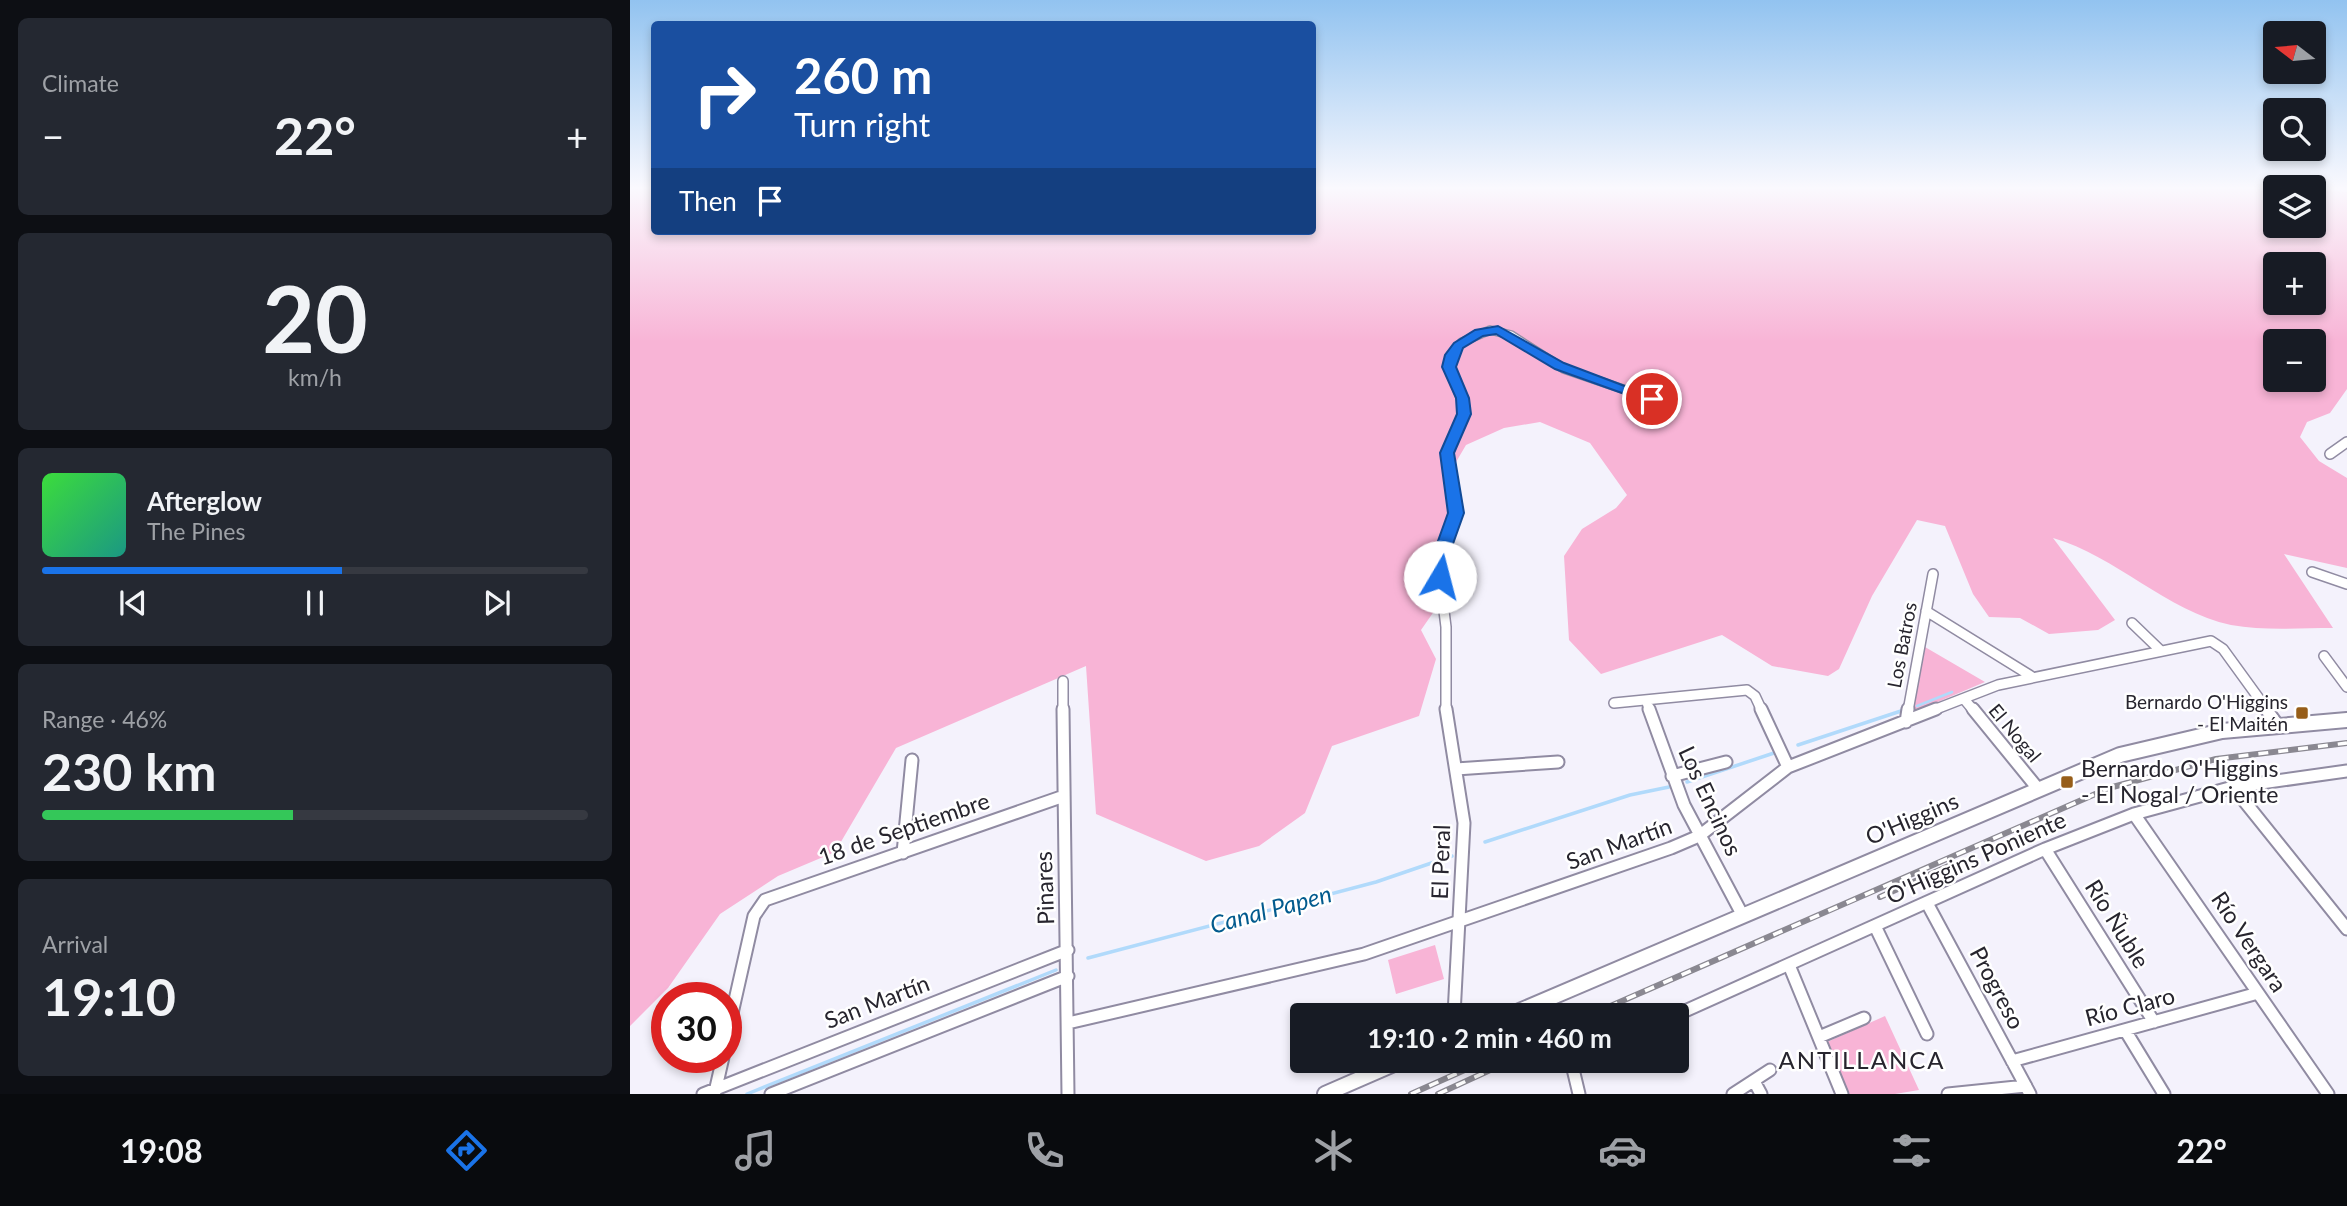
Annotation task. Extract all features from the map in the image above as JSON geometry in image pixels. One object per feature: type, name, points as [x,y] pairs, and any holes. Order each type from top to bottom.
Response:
[{"type":"street","name":"El Peral","points":[[1455,1003],[1465,831],[1446,711],[1446,627],[1440,564],[1456,513],[1447,453],[1465,409],[1449,367],[1455,350],[1479,332],[1498,330],[1559,366],[1652,399]]},
{"type":"street","points":[[2330,454],[2347,442]]},
{"type":"street","points":[[2312,572],[2347,584]]},
{"type":"street","name":"Los Batros","points":[[1906,722],[1933,574]]},
{"type":"street","points":[[1926,611],[2031,676]]},
{"type":"street","points":[[2132,623],[2160,650]]},
{"type":"street","name":"San Martín","points":[[1068,1023],[1333,963],[1459,922],[1699,836],[1788,767],[2031,676],[2205,641],[2216,643],[2277,724]]},
{"type":"street","points":[[2323,656],[2347,687]]},
{"type":"street","name":"Pinares","points":[[1063,681],[1068,1094]]},
{"type":"street","points":[[1614,703],[1751,691],[1788,767]]},
{"type":"street","name":"El Nogal","points":[[1964,699],[2039,790]]},
{"type":"street","name":"Los Encinos","points":[[1646,700],[1672,776],[1699,836],[1744,916]]},
{"type":"street","name":"O'Higgins","points":[[1538,1003],[2138,749],[2222,731],[2277,724],[2347,720]]},
{"type":"street","points":[[903,853],[912,760]]},
{"type":"street","points":[[1456,769],[1490,764],[1528,766],[1558,762]]},
{"type":"street","points":[[1672,776],[1726,762]]},
{"type":"street","name":"O'Higgins Poniente","points":[[1689,1009],[2045,849],[2134,814],[2233,787],[2347,771]]},
{"type":"street","points":[[2233,787],[2347,929]]},
{"type":"street","name":"18 de Septiembre","points":[[739,982],[754,916],[760,904],[770,896],[903,853],[1064,796]]},
{"type":"street","name":"Río Vergara","points":[[2134,814],[2328,1094]]},
{"type":"street","name":"Río Ñuble","points":[[2045,849],[2154,1022]]},
{"type":"street","name":"Progreso","points":[[1927,902],[2028,1090]]},
{"type":"street","points":[[1875,926],[1927,1034]]},
{"type":"street","name":"San Martín","points":[[711,1092],[1068,950]]},
{"type":"street","points":[[1788,965],[1842,1094]]},
{"type":"street","points":[[771,1094],[1068,976]]},
{"type":"street","name":"Río Claro","points":[[2012,1061],[2258,993]]},
{"type":"street","points":[[1819,1037],[1864,1018]]},
{"type":"street","points":[[2125,1030],[2164,1094]]},
{"type":"street","points":[[1733,1094],[1770,1070]]},
{"type":"street","points":[[711,1092],[718,1073]]},
{"type":"street","points":[[1325,1094],[1373,1073]]},
{"type":"street","points":[[1576,1073],[1579,1094]]},
{"type":"street","points":[[1754,1081],[1762,1094]]},
{"type":"street","points":[[1948,1094],[2028,1090]]},
{"type":"shaded area","points":[[630,240],[2347,240],[2347,389],[2330,413],[2307,422],[2300,437],[2319,461],[2347,478],[2347,568],[2284,554],[2333,628],[2256,628],[2207,618],[2163,596],[2098,557],[2053,538],[2115,620],[2098,630],[2049,634],[2020,618],[1989,617],[1973,594],[1945,526],[1917,520],[1872,596],[1839,669],[1828,676],[1772,666],[1722,635],[1601,674],[1569,640],[1564,556],[1582,529],[1616,508],[1627,495],[1590,443],[1540,422],[1504,428],[1466,445],[1449,474],[1459,504],[1445,527],[1443,545],[1454,566],[1451,587],[1421,630],[1436,659],[1419,716],[1332,746],[1305,813],[1259,846],[1206,861],[1096,814],[1086,666],[896,748],[835,852],[778,876],[720,914],[672,982],[651,982],[651,1005],[630,1026]]},
{"type":"shaded area","points":[[1925,647],[1985,682],[1914,712],[1911,709]]},
{"type":"shaded area","points":[[1435,945],[1444,979],[1396,994],[1388,960]]},
{"type":"shaded area","points":[[1885,1016],[1919,1090],[1895,1094],[1847,1094],[1827,1042]]},
{"type":"waterway","name":"Canal Papen","points":[[1917,706],[1952,692]]},
{"type":"waterway","name":"Canal Papen","points":[[1798,745],[1904,710],[1901,711]]},
{"type":"waterway","name":"Canal Papen","points":[[1687,782],[1774,753]]},
{"type":"waterway","name":"Canal Papen","points":[[1485,842],[1630,795],[1669,787]]},
{"type":"waterway","name":"Canal Papen","points":[[1088,958],[1376,882],[1452,856]]},
{"type":"waterway","name":"Canal Papen","points":[[747,1094],[1056,970]]},
{"type":"railway","points":[[1617,1003],[2109,788],[2216,759],[2347,743]]},
{"type":"railway","points":[[1880,897],[1953,864]]},
{"type":"railway","points":[[1411,1094],[1458,1073]]},
{"type":"railway","points":[[1438,1094],[1484,1073]]},
{"type":"place","name":"Bernardo O'Higgins - El Maitén","points":[[2302,713]]},
{"type":"place","name":"Bernardo O'Higgins - El Nogal / Oriente","points":[[2067,782]]},
{"type":"district","name":"ANTILLANCA","points":[[1862,1061]]},
{"type":"route","points":[[1440,577],[1443,546],[1456,513],[1456,499],[1447,470],[1447,453],[1450,441],[1464,418],[1465,409],[1449,367],[1458,345],[1479,332],[1498,330],[1559,366],[1652,399]]}]
